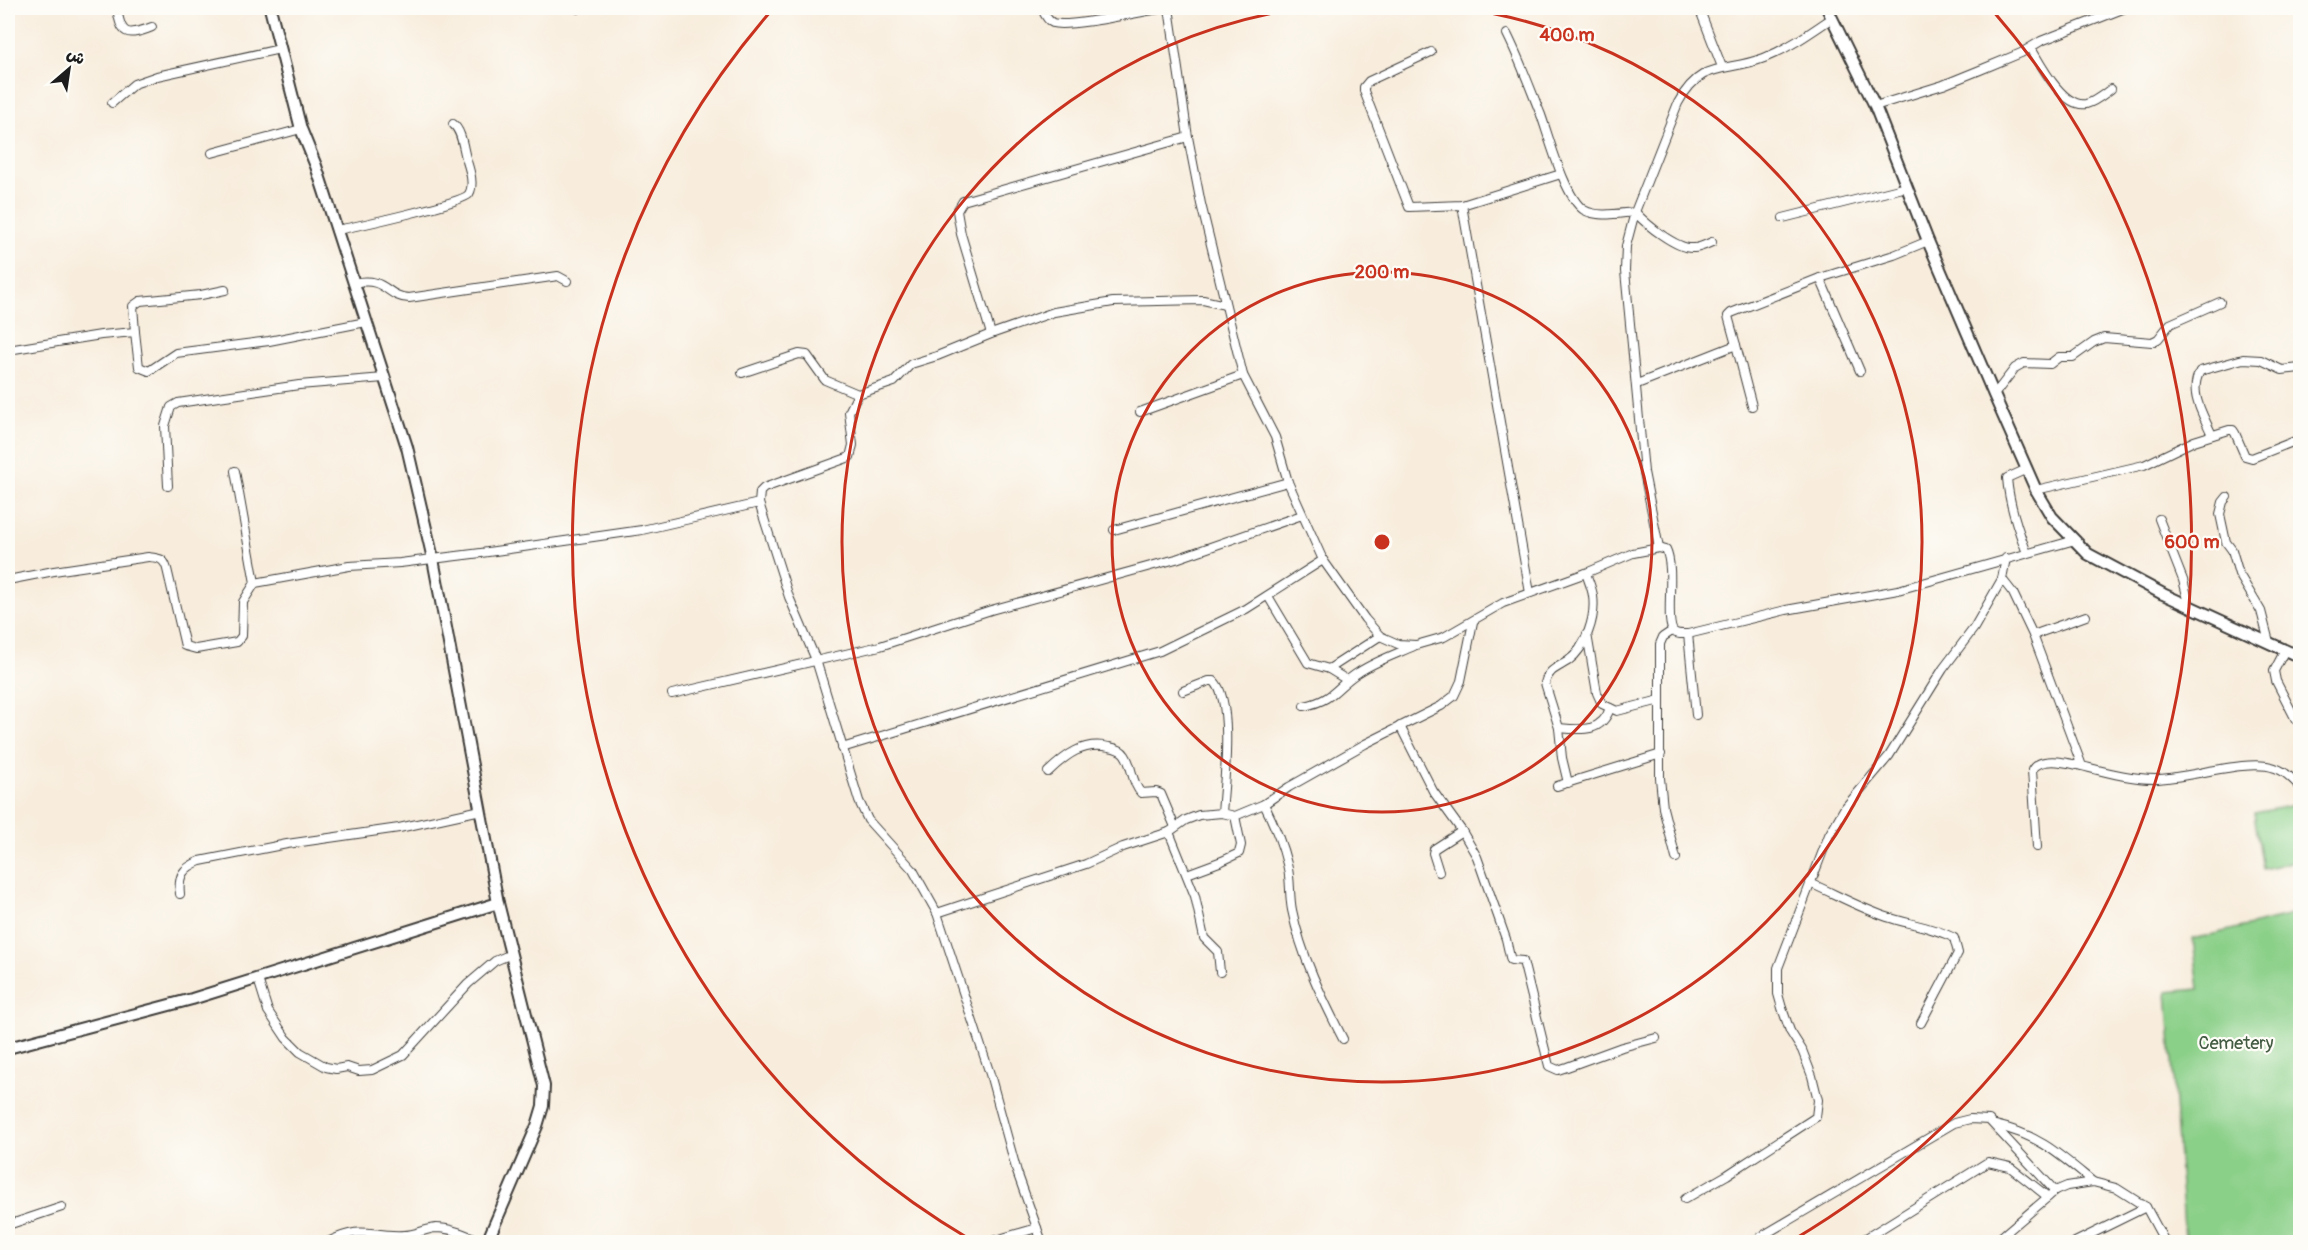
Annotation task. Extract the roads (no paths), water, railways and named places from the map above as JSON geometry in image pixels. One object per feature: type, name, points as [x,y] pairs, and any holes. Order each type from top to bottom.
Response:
[{"type":"street","points":[[117,8],[120,26],[124,31],[138,33],[152,27]]},
{"type":"street","points":[[270,8],[301,129],[354,283],[406,447],[433,559],[509,955],[532,1034],[544,1095],[537,1126],[486,1242],[438,1228],[405,1235],[356,1231],[328,1242]]},
{"type":"street","points":[[1044,13],[1049,21],[1056,24],[1164,8]]},
{"type":"street","points":[[1169,8],[1188,137],[1201,204],[1243,375],[1275,437],[1288,482],[1323,560],[1365,619],[1380,636],[1398,644],[1416,645]]},
{"type":"street","points":[[1699,8],[1722,67]]},
{"type":"street","points":[[1827,8],[1875,106],[1928,241],[1994,395],[2036,490],[2052,517],[2088,554],[2190,607],[2292,653]]},
{"type":"street","points":[[1875,106],[1943,85],[2031,48],[2041,41],[2124,8]]},
{"type":"street","points":[[1659,548],[1644,472],[1625,271],[1626,246],[1635,212],[1673,113],[1685,90],[1695,78],[1722,67],[1762,59],[1796,44],[1832,18]]},
{"type":"street","points":[[1507,34],[1521,65],[1561,174],[1576,202],[1583,210],[1594,214],[1635,212],[1652,229],[1693,249],[1712,242]]},
{"type":"street","points":[[2031,48],[2052,82],[2071,102],[2087,104],[2111,89]]},
{"type":"street","points":[[112,103],[134,84],[158,76],[280,49]]},
{"type":"street","points":[[1431,52],[1369,81],[1364,87],[1409,207],[1462,205],[1561,174]]},
{"type":"street","points":[[336,230],[446,203],[464,198],[469,194],[470,171],[459,130],[453,124]]},
{"type":"street","points":[[212,153],[301,129]]},
{"type":"street","points":[[990,334],[961,234],[957,211],[963,201],[1188,137]]},
{"type":"street","points":[[1783,218],[1907,187]]},
{"type":"street","points":[[1462,205],[1530,593]]},
{"type":"street","points":[[1752,406],[1728,316],[1731,313],[1820,278],[1894,255],[1928,241]]},
{"type":"street","points":[[354,283],[367,280],[378,282],[400,297],[408,298],[558,276],[567,281]]},
{"type":"street","points":[[1820,278],[1860,370]]},
{"type":"street","points":[[225,290],[140,301],[133,306],[139,367],[149,371],[176,352],[269,340],[366,322]]},
{"type":"street","points":[[742,373],[799,354],[807,355],[825,380],[858,394],[894,382],[911,364],[1054,312],[1087,305],[1203,300],[1225,304]]},
{"type":"street","points":[[1994,395],[2015,368],[2024,363],[2050,364],[2059,357],[2073,357],[2094,342],[2104,338],[2152,342],[2158,339],[2170,324],[2220,302]]},
{"type":"street","points":[[8,350],[101,335],[135,332]]},
{"type":"street","points":[[1637,384],[1736,345]]},
{"type":"street","points":[[2212,435],[2195,394],[2195,381],[2200,372],[2243,359],[2261,360],[2282,370],[2301,368]]},
{"type":"street","points":[[1140,412],[1243,375]]},
{"type":"street","points":[[168,486],[165,426],[171,407],[178,403],[299,385],[384,378]]},
{"type":"street","points":[[858,394],[849,412],[853,445],[850,457],[764,488],[759,496],[759,503],[789,597],[816,660],[859,801],[868,820],[913,870],[937,913],[990,1074],[1017,1172],[1042,1242]]},
{"type":"street","points":[[2036,490],[2144,465],[2212,435],[2234,430],[2245,456],[2253,458],[2301,439]]},
{"type":"street","points":[[2027,469],[2007,477],[2014,520],[2027,553]]},
{"type":"street","points":[[8,580],[54,570],[148,557],[163,559],[182,641],[189,649],[240,640],[243,602],[255,583],[234,471]]},
{"type":"street","points":[[1114,530],[1288,482]]},
{"type":"street","points":[[2227,497],[2220,514],[2221,525],[2239,574],[2265,621],[2270,642]]},
{"type":"street","points":[[255,583],[349,566],[433,559],[642,530],[759,503]]},
{"type":"street","points":[[672,694],[880,646],[991,610],[1176,559],[1302,515]]},
{"type":"street","points":[[2159,519],[2183,580],[2190,607]]},
{"type":"street","points":[[1304,706],[1329,698],[1360,671],[1416,645],[1444,637],[1503,603],[1633,553],[1659,548],[1666,550],[1670,558],[1672,583],[1669,624],[1672,631],[1677,634],[1688,634],[1786,610],[1898,590],[2075,540]]},
{"type":"street","points":[[1685,1199],[1727,1175],[1816,1117],[1818,1100],[1809,1065],[1790,1031],[1778,994],[1778,968],[1829,835],[1844,809],[1889,756],[1943,669],[1980,619],[2002,579],[2006,558]]},
{"type":"street","points":[[842,748],[1160,651],[1222,623],[1323,560]]},
{"type":"street","points":[[1568,783],[1562,758],[1559,728],[1545,682],[1551,670],[1570,659],[1587,633],[1593,618],[1593,596],[1586,573]]},
{"type":"street","points":[[2002,579],[2013,593],[2033,635],[2082,766]]},
{"type":"street","points":[[1268,596],[1308,663],[1329,669],[1347,680]]},
{"type":"street","points":[[2033,635],[2086,616]]},
{"type":"street","points":[[937,913],[1086,864],[1172,829],[1199,815],[1222,813],[1235,816],[1264,804],[1289,787],[1365,744],[1441,706],[1454,696],[1461,681],[1473,622]]},
{"type":"street","points":[[1672,631],[1663,638],[1660,644],[1660,778],[1663,808],[1676,858]]},
{"type":"street","points":[[1587,633],[1597,693],[1602,704],[1617,711],[1660,699]]},
{"type":"street","points":[[1688,634],[1696,716]]},
{"type":"street","points":[[1329,669],[1380,636]]},
{"type":"street","points":[[2296,720],[2276,681],[2274,671],[2301,645]]},
{"type":"street","points":[[1183,691],[1209,681],[1214,681],[1218,686],[1225,712],[1226,740],[1222,813]]},
{"type":"street","points":[[1559,728],[1591,730],[1602,722],[1610,708]]},
{"type":"street","points":[[1400,726],[1433,791],[1462,831],[1477,857],[1489,886],[1511,960],[1523,961],[1549,1066],[1558,1070],[1622,1047],[1656,1038]]},
{"type":"street","points":[[1048,772],[1073,751],[1092,744],[1114,748],[1125,755],[1132,769],[1134,783],[1141,793],[1161,794],[1195,896],[1204,938],[1218,952],[1220,972]]},
{"type":"street","points":[[1557,786],[1661,754]]},
{"type":"street","points":[[2037,847],[2032,770],[2041,762],[2067,763],[2128,776],[2157,779],[2191,776],[2207,771],[2265,766],[2283,772],[2301,787]]},
{"type":"street","points":[[1264,804],[1277,832],[1287,865],[1292,912],[1310,968],[1316,986],[1342,1039]]},
{"type":"street","points":[[180,894],[179,884],[182,873],[187,867],[200,861],[287,844],[399,828],[481,810]]},
{"type":"street","points":[[1187,874],[1239,853],[1241,844],[1235,816]]},
{"type":"street","points":[[1439,872],[1433,850],[1462,831]]},
{"type":"street","points":[[1810,883],[1883,916],[1914,926],[1944,932],[1954,938],[1958,953],[1921,1023]]},
{"type":"street","points":[[8,1048],[192,999],[498,903]]},
{"type":"street","points":[[258,978],[268,1011],[286,1038],[300,1052],[326,1067],[336,1069],[347,1067],[359,1071],[372,1070],[403,1054],[468,984],[495,961],[509,955]]},
{"type":"street","points":[[1752,1242],[1954,1123],[1981,1118],[1989,1120],[2055,1191]]},
{"type":"street","points":[[1993,1124],[2028,1134],[2055,1150],[2093,1182]]},
{"type":"street","points":[[1863,1240],[1988,1162],[2010,1167],[2048,1197]]},
{"type":"street","points":[[1995,1242],[2055,1191],[2067,1186],[2093,1182],[2116,1188],[2146,1207],[2165,1242]]},
{"type":"street","points":[[8,1225],[62,1207]]},
{"type":"street","points":[[2075,1242],[2146,1207]]},
{"type":"street","points":[[989,1242],[1037,1228]]},
{"type":"street","points":[[1386,1242],[1398,1242]]},
{"type":"park label","name":"Cemetery","points":[[2236,1043]]}]
